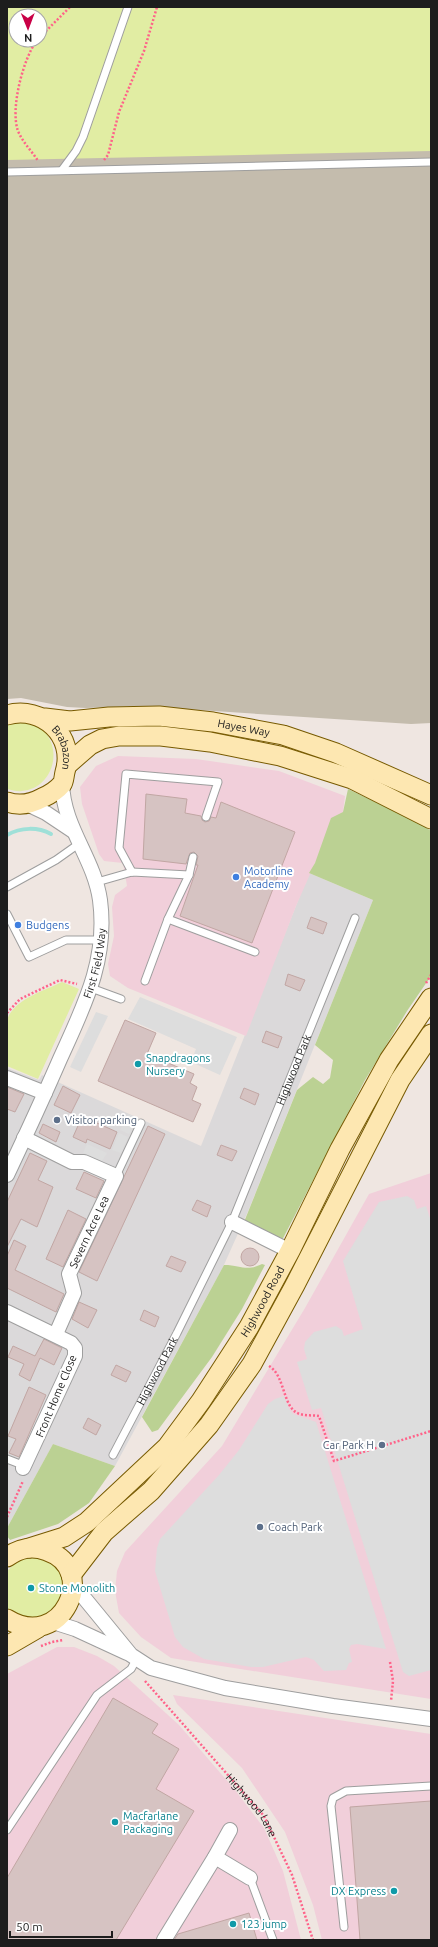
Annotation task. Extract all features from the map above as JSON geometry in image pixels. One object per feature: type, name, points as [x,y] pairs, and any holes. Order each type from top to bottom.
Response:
[{"type":"street","name":"Brabazon","points":[[7,715],[31,713],[44,718],[57,730],[64,740],[67,765],[62,783],[50,794],[36,802],[15,805]]},
{"type":"street","name":"Hayes Way","points":[[44,718],[70,721],[109,717],[159,716],[213,722],[283,735],[336,753],[431,795]]},
{"type":"street","name":"Hayes Way","points":[[67,765],[90,745],[102,739],[119,736],[161,736],[210,742],[280,756],[352,779],[431,819]]},
{"type":"street","name":"First Field Way","points":[[7,1175],[91,988],[102,940],[102,915],[97,882],[80,843],[73,831],[63,802],[62,783]]},
{"type":"street","name":"First Field Way","points":[[15,805],[46,813],[73,831]]},
{"type":"street","name":"Highwood Road","points":[[14,1553],[64,1537],[87,1522],[167,1446],[201,1401],[249,1327],[290,1251],[340,1149],[427,993]]},
{"type":"street","name":"Highwood Road","points":[[72,1579],[104,1532],[151,1491],[209,1425],[252,1364],[295,1285],[400,1080],[431,1034]]},
{"type":"street","points":[[7,1078],[45,1093]]},
{"type":"street","points":[[24,1138],[72,1162],[84,1162],[116,1176]]},
{"type":"street","name":"Severn Acre Lea","points":[[56,1334],[74,1293],[69,1274],[116,1176]]},
{"type":"street","points":[[232,1222],[290,1251]]},
{"type":"street","name":"Front Home Close","points":[[7,1312],[56,1334],[71,1343],[75,1348],[75,1356],[24,1467]]},
{"type":"street","points":[[14,1553],[39,1548],[52,1553],[65,1565],[72,1579],[133,1657]]},
{"type":"street","points":[[7,1646],[46,1625],[67,1609],[72,1596],[72,1579]]},
{"type":"street","points":[[7,1619],[26,1627],[46,1625],[75,1629],[160,1671],[225,1688],[431,1719]]},
{"type":"street","points":[[164,1940],[230,1830]]},
{"type":"street","points":[[215,1857],[250,1878]]},
{"type":"lane","points":[[62,170],[76,151],[83,137],[128,7]]},
{"type":"lane","points":[[7,172],[431,162]]},
{"type":"lane","points":[[132,872],[119,848],[126,774],[218,782],[206,817]]},
{"type":"lane","points":[[7,887],[56,860],[80,843]]},
{"type":"lane","points":[[144,981],[168,919],[189,875],[192,857]]},
{"type":"lane","points":[[97,882],[132,872],[189,875]]},
{"type":"lane","points":[[7,914],[30,957],[66,940],[102,940]]},
{"type":"lane","name":"Highwood Park","points":[[113,1455],[177,1333],[232,1222],[355,918]]},
{"type":"lane","points":[[168,919],[255,952]]},
{"type":"lane","points":[[91,988],[120,999]]},
{"type":"lane","name":"Severn Acre Lea","points":[[116,1176],[142,1123]]},
{"type":"lane","points":[[7,1459],[24,1467]]},
{"type":"lane","points":[[7,1830],[97,1695],[131,1670],[133,1657]]},
{"type":"lane","points":[[344,1927],[330,1806],[333,1798],[346,1791],[431,1786]]},
{"type":"lane","points":[[250,1878],[273,1940]]},
{"type":"path","points":[[48,28],[70,7]]},
{"type":"path","points":[[96,169],[108,155],[119,112],[144,51],[157,7]]},
{"type":"path","points":[[34,48],[22,78],[15,114],[18,129],[23,140],[34,153],[44,171]]},
{"type":"path","points":[[427,993],[431,975]]},
{"type":"path","points":[[7,1013],[20,999],[60,980],[91,988]]},
{"type":"path","points":[[265,1363],[278,1374],[290,1406],[299,1414],[319,1416],[334,1461],[431,1431]]},
{"type":"path","points":[[7,1517],[27,1473],[24,1467]]},
{"type":"path","points":[[38,1648],[52,1642],[70,1641]]},
{"type":"path","points":[[390,1662],[393,1681],[390,1713]]},
{"type":"path","name":"Highwood Lane","points":[[156,1692],[264,1816],[292,1875],[313,1940]]},
{"type":"shaded area","points":[[7,7],[431,7],[431,723],[411,724],[138,706],[86,708],[67,707],[21,698],[7,699]]},
{"type":"shaded area","points":[[118,756],[196,759],[279,771],[345,796],[343,812],[315,863],[296,906],[246,1036],[128,988],[110,976],[108,964],[114,936],[112,907],[115,895],[127,886],[123,863],[104,861],[99,854],[82,804],[80,787],[96,766]]},
{"type":"shaded area","points":[[309,873],[373,900],[249,1209],[223,1267],[115,1466],[53,1444],[7,1528],[7,1068],[39,1080],[42,1075],[201,1146]]},
{"type":"shaded area","points":[[140,997],[237,1037],[220,1075],[191,1062],[196,1049],[128,1019]]},
{"type":"shaded area","points":[[96,1012],[108,1016],[81,1072],[70,1067]]},
{"type":"shaded area","points":[[128,1114],[137,1118],[129,1134],[120,1130]]},
{"type":"shaded area","points":[[119,1133],[128,1137],[121,1153],[112,1150]]},
{"type":"shaded area","points":[[87,1144],[107,1153],[102,1161],[83,1153]]},
{"type":"shaded area","points":[[431,1173],[431,1699],[171,1658],[141,1637],[119,1613],[115,1591],[117,1571],[125,1552],[222,1446],[305,1308],[369,1194]]},
{"type":"shaded area","name":"Car Park H","points":[[407,1196],[414,1200],[417,1209],[426,1206],[431,1221],[431,1670],[409,1676],[403,1672],[321,1408],[312,1410],[297,1362],[307,1359],[304,1349],[305,1342],[314,1332],[336,1326],[342,1330],[344,1336],[363,1329],[343,1261],[379,1202]]},
{"type":"shaded area","name":"Coach Park","points":[[284,1396],[289,1409],[293,1414],[316,1422],[386,1649],[357,1644],[351,1645],[349,1649],[352,1662],[349,1663],[346,1670],[324,1671],[314,1660],[306,1657],[263,1667],[251,1667],[204,1659],[183,1647],[175,1637],[155,1571],[157,1548],[160,1539],[219,1475],[239,1450],[268,1404],[275,1399]]},
{"type":"shaded area","points":[[57,1647],[74,1647],[97,1656],[114,1666],[179,1725],[235,1790],[264,1828],[283,1871],[301,1940],[7,1940],[7,1674]]},
{"type":"shaded area","points":[[173,1695],[431,1734],[431,1940],[322,1940],[313,1905],[285,1832],[242,1768],[177,1704]]},
{"type":"green space","points":[[7,7],[431,7],[431,151],[7,160]]},
{"type":"green space","points":[[21,721],[41,729],[47,734],[54,755],[50,772],[45,779],[39,785],[31,789],[19,791],[7,789],[7,723]]},
{"type":"green space","points":[[348,789],[420,823],[431,831],[431,976],[407,1011],[365,1080],[279,1246],[242,1227],[297,1090],[313,1077],[323,1084],[330,1078],[333,1060],[315,1045],[373,900],[309,873],[315,863],[331,818],[343,812]]},
{"type":"green space","points":[[62,982],[79,989],[38,1079],[7,1066],[7,1020],[11,1013],[16,1006],[30,996]]},
{"type":"green space","points":[[262,1264],[265,1265],[242,1309],[212,1357],[158,1430],[152,1432],[142,1417],[224,1265],[251,1268]]},
{"type":"green space","points":[[53,1444],[115,1466],[89,1503],[58,1524],[10,1540],[7,1536],[7,1528]]},
{"type":"green space","points":[[32,1557],[45,1560],[54,1565],[66,1584],[60,1609],[39,1622],[14,1616],[7,1609],[7,1571],[20,1559]]},
{"type":"building","name":"Motorline Academy","points":[[146,794],[187,799],[185,813],[201,816],[202,820],[205,822],[209,821],[211,817],[216,818],[221,802],[295,832],[252,943],[180,916],[198,865],[196,865],[198,856],[194,852],[190,853],[186,864],[143,859]]},
{"type":"building","points":[[311,917],[327,923],[323,934],[307,928]]},
{"type":"building","points":[[288,974],[305,980],[300,991],[285,985]]},
{"type":"building","name":"Snapdragons Nursery","points":[[125,1020],[156,1033],[147,1054],[194,1074],[190,1083],[197,1087],[192,1100],[201,1104],[193,1122],[98,1081]]},
{"type":"building","points":[[266,1031],[282,1037],[278,1048],[262,1042]]},
{"type":"building","points":[[63,1086],[80,1095],[71,1113],[54,1105]]},
{"type":"building","points":[[7,1087],[24,1094],[15,1112],[7,1109]]},
{"type":"building","points":[[244,1088],[259,1094],[255,1105],[240,1098]]},
{"type":"building","points":[[81,1119],[96,1125],[97,1123],[117,1132],[110,1149],[87,1139],[86,1143],[73,1137]]},
{"type":"building","points":[[43,1124],[60,1132],[56,1142],[39,1133]]},
{"type":"building","points":[[148,1126],[165,1134],[97,1281],[79,1272]]},
{"type":"building","points":[[221,1145],[237,1151],[232,1161],[217,1155]]},
{"type":"building","points":[[30,1153],[47,1161],[38,1180],[53,1187],[37,1227],[21,1219],[7,1247],[7,1202]]},
{"type":"building","points":[[84,1172],[104,1181],[96,1198],[76,1189]]},
{"type":"building","points":[[197,1200],[211,1206],[207,1217],[192,1210]]},
{"type":"building","points":[[68,1210],[86,1219],[63,1267],[46,1259]]},
{"type":"building","points":[[14,1240],[26,1246],[15,1270],[64,1294],[56,1312],[7,1288],[7,1256]]},
{"type":"building","points":[[250,1248],[256,1251],[259,1257],[256,1263],[250,1266],[244,1263],[241,1257],[244,1251]]},
{"type":"building","points":[[171,1256],[186,1262],[181,1272],[166,1266]]},
{"type":"building","points":[[79,1302],[97,1310],[88,1328],[72,1319]]},
{"type":"building","points":[[144,1310],[159,1317],[155,1327],[140,1320]]},
{"type":"building","points":[[44,1339],[62,1348],[54,1365],[40,1358],[30,1381],[19,1375],[24,1364],[8,1357],[13,1346],[35,1356]]},
{"type":"building","points":[[116,1365],[131,1372],[126,1382],[111,1375]]},
{"type":"building","points":[[29,1387],[46,1395],[19,1457],[9,1453],[16,1439],[8,1436]]},
{"type":"building","points":[[88,1418],[101,1425],[96,1435],[83,1428]]},
{"type":"building","points":[[113,1698],[158,1724],[152,1733],[179,1749],[156,1789],[194,1811],[116,1940],[7,1940],[7,1878]]},
{"type":"building","name":"DX Express","points":[[431,1801],[431,1940],[360,1940],[350,1807]]},
{"type":"building","name":"123 jump","points":[[249,1913],[257,1940],[174,1940],[178,1934]]},
{"type":"waterway","points":[[7,835],[24,829],[41,830],[51,834]]},
{"type":"place","name":"Motorline Academy","points":[[236,877]]},
{"type":"place","name":"Budgens","points":[[18,925]]},
{"type":"place","name":"Snapdragons Nursery","points":[[138,1064]]},
{"type":"place","name":"Visitor parking","points":[[57,1120]]},
{"type":"place","name":"Car Park H","points":[[382,1445]]},
{"type":"place","name":"Coach Park","points":[[260,1527]]},
{"type":"place","name":"Stone Monolith","points":[[31,1588]]},
{"type":"place","name":"Macfarlane Packaging","points":[[115,1822]]},
{"type":"place","name":"DX Express","points":[[394,1891]]},
{"type":"place","name":"123 jump","points":[[233,1924]]}]
